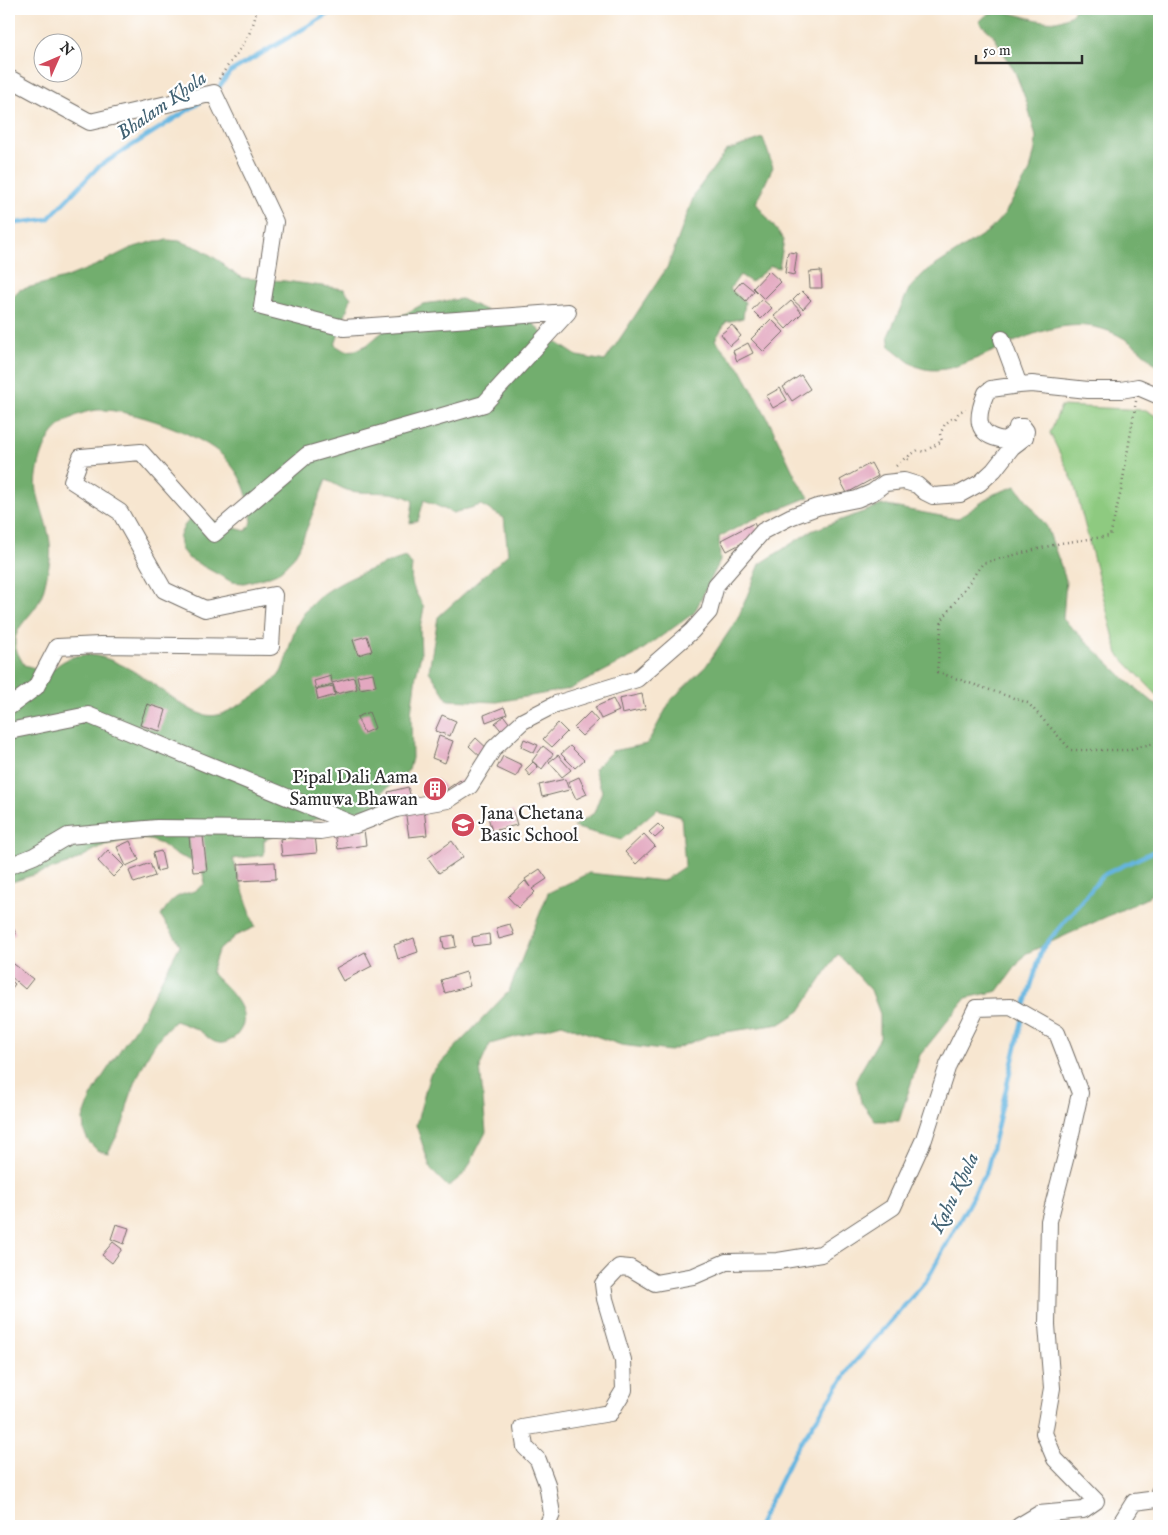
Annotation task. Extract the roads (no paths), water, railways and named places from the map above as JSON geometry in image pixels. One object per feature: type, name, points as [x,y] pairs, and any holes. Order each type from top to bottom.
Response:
[{"type":"street","points":[[9,78],[90,122],[214,93],[275,222],[262,307],[344,328],[568,312],[484,404],[307,455],[214,534],[142,452],[82,457],[72,481],[120,512],[164,590],[205,609],[274,595],[271,647],[100,645],[57,647],[36,687],[9,707]]},
{"type":"street","points":[[1002,339],[1019,384]]},
{"type":"street","points":[[9,866],[34,856],[68,836],[157,828],[320,831],[355,825],[396,809],[448,800],[470,786],[494,748],[523,721],[556,704],[636,680],[692,630],[709,612],[716,585],[763,531],[817,507],[874,492],[887,483],[904,481],[917,484],[924,492],[933,496],[960,494],[980,483],[994,470],[1012,447],[1025,437],[1026,431],[1023,427],[1017,427],[1016,432],[1005,440],[986,434],[981,426],[979,412],[986,393],[991,390],[1019,384],[1032,384],[1088,390],[1138,388],[1159,396]]},
{"type":"street","points":[[9,731],[88,715],[355,825]]},
{"type":"street","points":[[547,1526],[552,1514],[547,1484],[538,1460],[525,1447],[522,1428],[610,1413],[624,1390],[623,1360],[605,1299],[604,1284],[611,1274],[619,1267],[630,1268],[655,1283],[694,1276],[726,1262],[778,1261],[821,1254],[893,1207],[924,1138],[948,1065],[976,1008],[1011,1007],[1057,1033],[1080,1092],[1049,1221],[1047,1325],[1052,1388],[1044,1433],[1054,1459],[1096,1501],[1082,1510],[1039,1514],[1019,1526]]},
{"type":"street","points":[[1119,1526],[1134,1502],[1157,1499],[1159,1492]]},
{"type":"waterway","name":"Bhalam Khola","points":[[217,90],[230,72],[337,9]]},
{"type":"waterway","name":"Bhalam Khola","points":[[9,224],[48,219],[98,167],[199,103]]},
{"type":"waterway","name":"Kahu Khola","points":[[1024,1009],[1042,949],[1103,875],[1159,849]]},
{"type":"waterway","name":"Kahu Khola","points":[[758,1526],[795,1451],[853,1364],[927,1280],[987,1170],[1023,1017]]},
{"type":"place","name":"Pipal Dali Aama Samuwa Bhawan","points":[[435,789]]},
{"type":"place","name":"Jana Chetana Basic School","points":[[463,825]]}]
